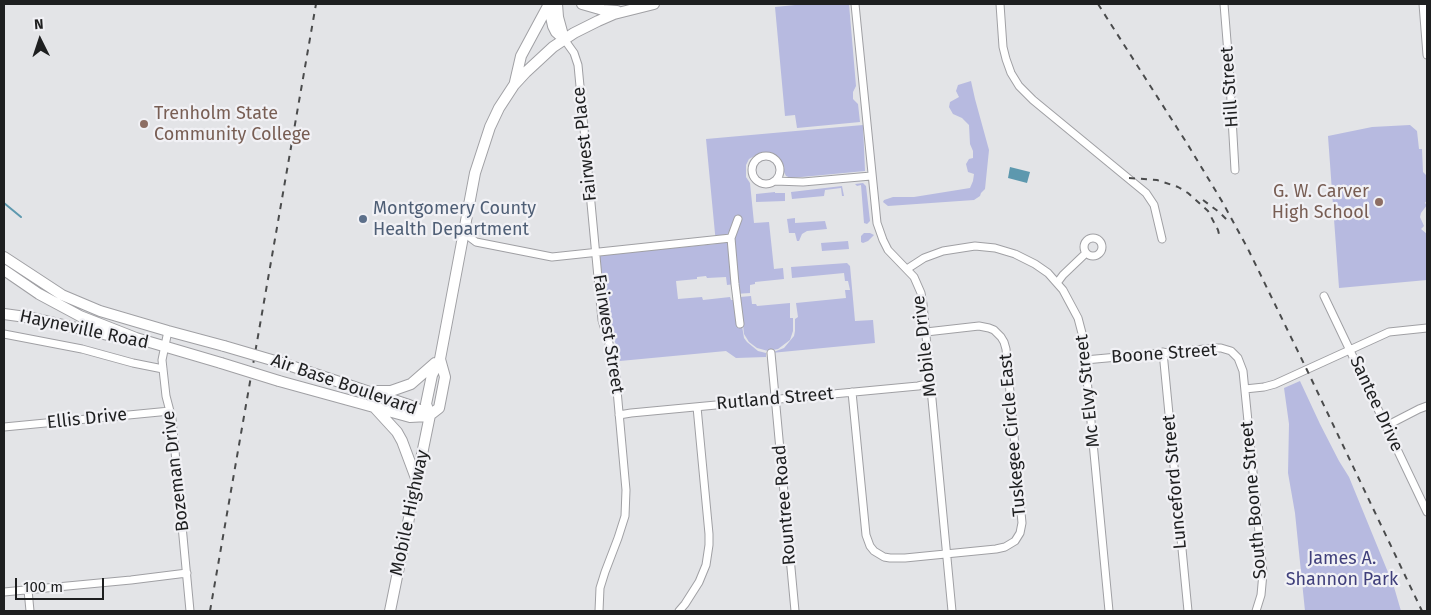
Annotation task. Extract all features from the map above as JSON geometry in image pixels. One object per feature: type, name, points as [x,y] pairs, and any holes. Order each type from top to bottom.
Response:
[{"type":"street","points":[[549,4],[553,26],[564,40]]},
{"type":"street","points":[[514,85],[522,56],[549,4]]},
{"type":"street","points":[[557,4],[564,40]]},
{"type":"street","points":[[582,4],[603,10],[626,11]]},
{"type":"street","points":[[514,85],[548,51],[564,40],[598,21],[654,4]]},
{"type":"street","name":"Mobile Drive","points":[[855,4],[875,215],[879,232],[888,250],[914,277],[921,293],[952,611]]},
{"type":"street","points":[[1000,4],[1004,47],[1011,73],[1033,100],[1146,193],[1154,205],[1162,239]]},
{"type":"street","name":"Hill Street","points":[[1224,4],[1235,170]]},
{"type":"street","points":[[1423,4],[1427,55]]},
{"type":"street","name":"Fairwest Place","points":[[564,40],[574,53],[578,66],[596,253]]},
{"type":"street","name":"Mobile Highway","points":[[390,611],[430,415],[426,404],[432,375],[440,359],[475,173],[484,142],[499,108],[514,85]]},
{"type":"street","points":[[775,181],[780,171],[776,160],[765,156],[759,158],[752,167],[752,173],[758,182],[764,184],[770,184],[775,181],[803,182],[871,176]]},
{"type":"street","points":[[738,219],[731,238],[734,284],[740,324]]},
{"type":"street","name":"Fairwest Street","points":[[464,233],[476,242],[549,256],[596,253],[731,238]]},
{"type":"street","name":"Mc Elvy Street","points":[[907,269],[924,258],[943,251],[965,247],[985,247],[1005,250],[1026,258],[1044,270],[1063,290],[1078,318],[1083,337],[1110,611]]},
{"type":"street","points":[[1057,283],[1086,252]]},
{"type":"street","name":"Fairwest Street","points":[[596,253],[602,320],[615,368],[626,490],[626,505],[622,526],[600,588],[599,611]]},
{"type":"street","name":"Air Base Boulevard","points":[[4,257],[62,295],[100,311],[282,363],[409,405],[430,415]]},
{"type":"street","name":"Air Base Boulevard","points":[[4,270],[39,294],[80,316],[136,338],[279,381],[410,417],[430,415]]},
{"type":"street","name":"Santee Drive","points":[[1324,296],[1386,426],[1425,499],[1427,512]]},
{"type":"street","name":"Hayneville Road","points":[[4,314],[33,318],[164,347]]},
{"type":"street","name":"Tuskegee Circle East","points":[[926,332],[969,326],[985,327],[994,330],[1001,337],[1006,349],[1022,526],[1020,533],[1015,541],[1002,548],[947,554]]},
{"type":"street","points":[[1245,388],[1264,387],[1275,384],[1389,332],[1427,328]]},
{"type":"street","name":"Bozeman Drive","points":[[168,331],[162,360],[166,396],[172,419],[190,611]]},
{"type":"street","points":[[4,334],[82,349],[163,369]]},
{"type":"street","name":"Boone Street","points":[[1085,360],[1221,348],[1231,351],[1241,363],[1245,388]]},
{"type":"street","name":"Lunceford Street","points":[[1163,352],[1188,611]]},
{"type":"street","name":"Rountree Road","points":[[771,353],[795,611]]},
{"type":"street","points":[[357,388],[379,392],[401,388],[411,384],[440,359]]},
{"type":"street","name":"Rutland Street","points":[[619,415],[918,386],[930,383]]},
{"type":"street","name":"South Boone Street","points":[[1245,388],[1262,573],[1256,611]]},
{"type":"street","points":[[852,392],[866,535],[870,546],[879,555],[890,558],[947,554]]},
{"type":"street","points":[[1386,426],[1427,406]]},
{"type":"street","points":[[374,407],[397,432],[417,481]]},
{"type":"street","points":[[678,611],[685,604],[699,582],[706,565],[709,545],[697,407]]},
{"type":"street","name":"Ellis Drive","points":[[4,427],[170,411]]},
{"type":"street","points":[[4,592],[187,573]]},
{"type":"street","points":[[28,590],[30,611]]},
{"type":"green space","points":[[805,4],[849,4],[856,86],[853,92],[853,99],[858,104],[860,122],[797,128],[795,115],[785,116],[775,7]]},
{"type":"green space","points":[[971,81],[989,150],[985,189],[974,200],[888,206],[883,202],[884,200],[893,197],[914,197],[970,188],[974,174],[968,172],[966,164],[969,159],[973,158],[969,125],[962,118],[953,114],[949,107],[950,102],[959,97],[956,91],[958,85]]},
{"type":"green space","points":[[863,125],[865,171],[791,178],[786,176],[779,159],[772,153],[760,153],[749,159],[746,165],[746,177],[750,183],[754,223],[769,222],[774,269],[783,268],[784,279],[755,282],[755,284],[750,285],[750,293],[735,294],[734,284],[727,285],[726,277],[707,278],[706,276],[676,281],[678,299],[702,297],[703,300],[730,297],[731,300],[735,300],[738,326],[742,326],[744,338],[758,351],[766,353],[766,357],[736,358],[726,351],[620,361],[607,311],[599,259],[601,255],[716,244],[706,139]]},
{"type":"green space","name":"G. W. Carver High School","points":[[1410,125],[1417,131],[1419,149],[1422,149],[1423,172],[1427,176],[1427,200],[1425,203],[1427,205],[1420,217],[1424,226],[1421,229],[1427,234],[1427,280],[1339,288],[1328,136],[1372,127]]},
{"type":"green space","points":[[863,183],[866,186],[870,221],[867,224],[864,223],[861,185],[857,186],[855,184]]},
{"type":"green space","points":[[842,186],[844,196],[842,196],[841,188],[825,190],[824,196],[792,199],[791,192]]},
{"type":"green space","points":[[785,193],[785,201],[756,202],[756,194]]},
{"type":"green space","points":[[795,218],[795,223],[825,221],[827,229],[807,231],[797,241],[795,233],[789,233],[787,219]]},
{"type":"green space","points":[[864,233],[874,235],[863,243],[861,242],[861,236]]},
{"type":"green space","points":[[848,241],[849,249],[822,251],[821,243]]},
{"type":"green space","points":[[847,263],[850,266],[855,321],[873,320],[875,343],[771,353],[784,348],[794,336],[795,319],[798,317],[796,303],[846,298],[845,290],[850,290],[848,281],[845,281],[844,273],[792,278],[791,267]]},
{"type":"green space","points":[[751,296],[752,304],[757,306],[790,303],[790,318],[793,318],[793,331],[790,340],[778,349],[768,351],[757,348],[749,342],[744,334],[740,297]]},
{"type":"green space","name":"James A. Shannon Park","points":[[1300,381],[1320,424],[1349,477],[1394,587],[1401,611],[1305,611],[1295,513],[1288,473],[1289,424],[1284,388]]},
{"type":"shaded area","points":[[1010,167],[1030,172],[1027,183],[1008,178]]},
{"type":"waterway","points":[[4,203],[21,217]]},
{"type":"railway","points":[[210,611],[316,4]]},
{"type":"railway","points":[[1098,4],[1188,145],[1248,249],[1422,611]]},
{"type":"railway","points":[[1129,178],[1157,180],[1178,187],[1188,193],[1208,211],[1220,238]]},
{"type":"railway","points":[[1203,200],[1230,223]]},
{"type":"place","name":"Trenholm State Community College","points":[[144,124]]},
{"type":"place","name":"G. W. Carver High School","points":[[1379,202]]},
{"type":"place","name":"Montgomery County Health Department","points":[[363,219]]}]
